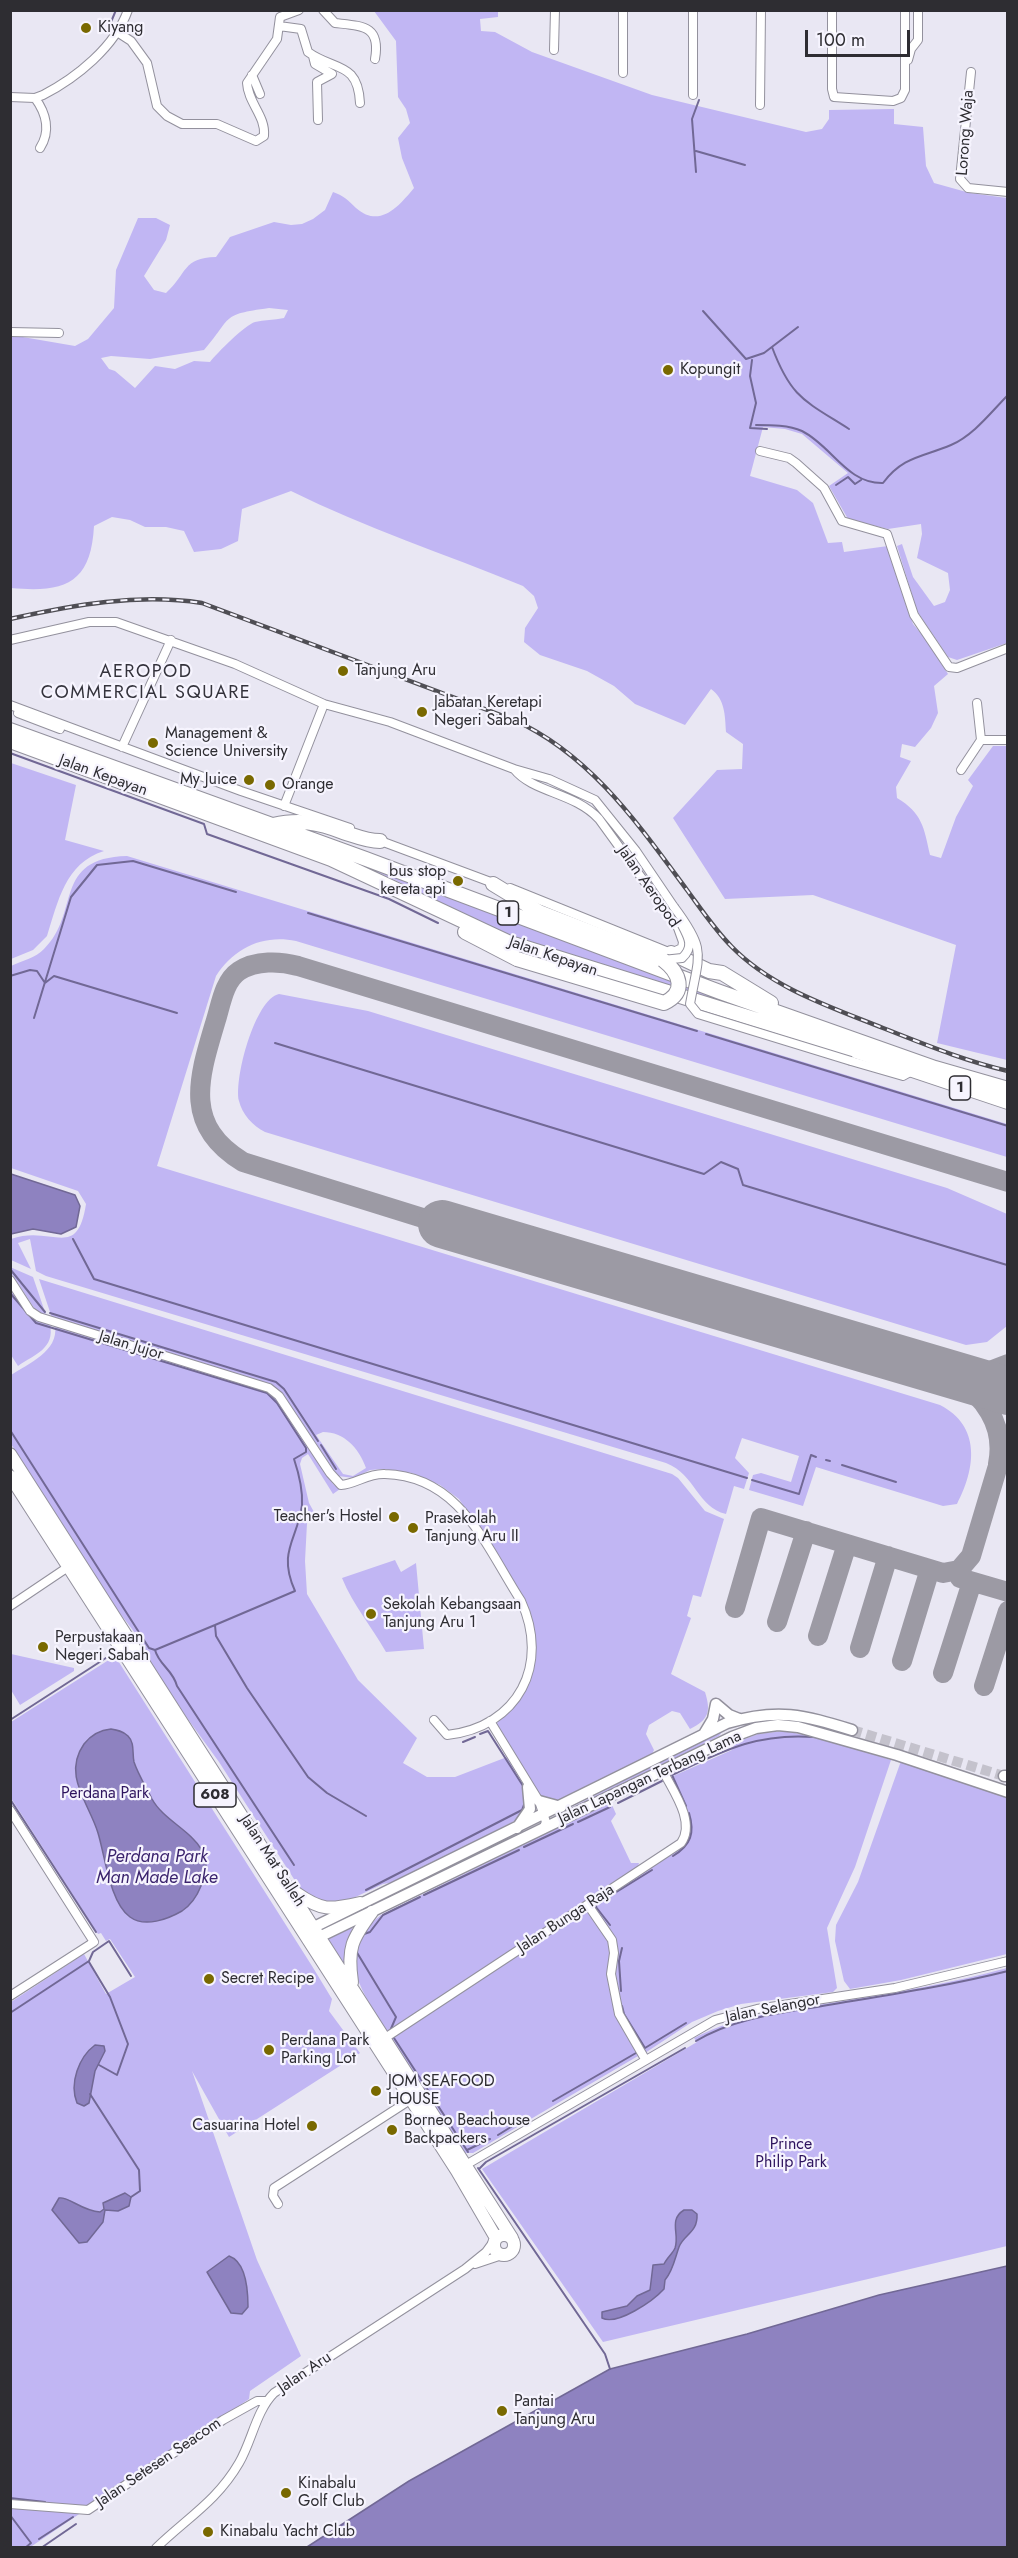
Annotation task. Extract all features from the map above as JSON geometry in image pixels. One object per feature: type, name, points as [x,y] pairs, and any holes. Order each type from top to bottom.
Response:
[{"type":"highway","name":"Jalan Kepayan","points":[[11,739],[273,825],[564,935],[934,1068],[1008,1089]]},
{"type":"highway","name":"Jalan Kepayan","points":[[11,739],[331,859],[510,943],[550,958],[847,1048],[1008,1102]]},
{"type":"highway","points":[[273,825],[294,820],[307,821],[368,841],[380,841]]},
{"type":"highway","points":[[493,884],[539,912],[739,982],[804,1021]]},
{"type":"highway","points":[[440,910],[449,923],[517,959],[664,1003],[676,996],[680,983],[667,956]]},
{"type":"highway","points":[[709,971],[713,984],[752,999],[765,1007]]},
{"type":"main road","name":"Jalan Mat Salleh","points":[[10,1454],[290,1889],[311,1934],[353,1987],[385,2038],[461,2167],[495,2239]]},
{"type":"main road","name":"Jalan Mat Salleh","points":[[10,1476],[311,1934],[410,2100],[512,2238]]},
{"type":"main road","points":[[704,1734],[712,1719],[716,1704],[729,1715],[739,1719]]},
{"type":"main road","name":"Jalan Lapangan Terbang Lama","points":[[311,1934],[360,1903],[739,1719],[778,1713],[800,1715],[852,1730]]},
{"type":"main road","name":"Jalan Lapangan Terbang Lama","points":[[311,1934],[372,1912],[732,1737],[756,1728],[778,1725],[822,1733],[1008,1792]]},
{"type":"main road","points":[[517,1828],[530,1809],[528,1786]]},
{"type":"main road","points":[[539,1801],[561,1807]]},
{"type":"main road","points":[[290,1889],[318,1908],[335,1909],[360,1903]]},
{"type":"main road","points":[[353,1987],[349,1954],[351,1943],[372,1912]]},
{"type":"main road","points":[[505,2234],[512,2238],[513,2250],[502,2255],[496,2251],[495,2239],[505,2234]]},
{"type":"street","points":[[10,97],[34,98],[59,86],[89,64],[117,32],[128,10]]},
{"type":"street","points":[[117,32],[131,41],[147,63],[157,106],[167,116],[182,124],[217,124],[246,139],[260,140],[264,136],[264,124],[247,88],[252,75],[277,39],[283,14],[299,10]]},
{"type":"street","points":[[323,10],[334,23],[359,25],[374,34],[378,46],[375,59]]},
{"type":"street","points":[[554,50],[555,10]]},
{"type":"street","points":[[622,10],[622,73]]},
{"type":"street","points":[[693,10],[693,95]]},
{"type":"street","points":[[760,105],[761,10]]},
{"type":"street","points":[[832,10],[832,89],[834,97],[898,100],[905,90],[905,10]]},
{"type":"street","points":[[906,64],[911,49],[918,40],[918,10]]},
{"type":"street","points":[[279,26],[301,29],[308,52],[353,76],[359,86],[360,103]]},
{"type":"street","points":[[905,30],[919,29]]},
{"type":"street","points":[[313,56],[315,63],[332,74],[317,82],[318,120]]},
{"type":"street","name":"Lorong Waja","points":[[971,72],[960,179],[968,188],[1008,192]]},
{"type":"street","points":[[252,75],[260,94]]},
{"type":"street","points":[[34,98],[44,109],[45,117],[45,140],[40,148]]},
{"type":"street","points":[[10,332],[59,333]]},
{"type":"street","points":[[760,451],[789,458],[796,463],[824,488],[842,521],[888,534],[914,615],[949,667],[957,668],[1008,648]]},
{"type":"street","name":"Jalan Aeropod","points":[[10,639],[103,621],[129,626],[235,664],[324,704],[390,722],[514,769],[522,779],[584,804],[599,819],[678,928],[683,942],[681,948],[667,956]]},
{"type":"street","points":[[122,747],[171,640]]},
{"type":"street","points":[[961,770],[981,740],[978,703]]},
{"type":"street","points":[[284,806],[324,704]]},
{"type":"street","points":[[10,705],[284,806],[329,819],[493,884]]},
{"type":"street","points":[[10,710],[77,735],[96,741],[104,740]]},
{"type":"street","points":[[981,740],[1008,740]]},
{"type":"street","points":[[514,769],[524,770],[586,794],[606,811],[691,930],[699,949],[690,1004],[698,1014],[903,1076],[912,1071]]},
{"type":"street","points":[[667,956],[682,958],[690,946],[674,907]]},
{"type":"street","name":"Jalan Jujor","points":[[10,1280],[30,1311],[46,1320],[269,1388],[279,1396],[336,1482],[345,1485],[375,1474],[412,1477],[444,1492],[465,1513],[521,1600],[531,1631],[531,1666],[521,1691],[510,1706],[490,1720]]},
{"type":"street","points":[[10,1606],[73,1563],[56,1534],[55,1522]]},
{"type":"street","points":[[434,1720],[447,1735],[477,1728],[490,1720],[539,1801],[546,1822],[542,1829]]},
{"type":"street","name":"Jalan Bunga Raja","points":[[385,2038],[684,1839],[686,1820],[663,1771]]},
{"type":"street","points":[[10,1810],[14,1823],[94,1942],[10,1996]]},
{"type":"street","points":[[588,1905],[614,1944],[611,1974],[619,2014],[645,2059]]},
{"type":"street","name":"Jalan Selangor","points":[[461,2167],[700,2027],[732,2014],[895,1988],[1008,1961]]},
{"type":"street","points":[[278,2204],[273,2196],[274,2188],[410,2100]]},
{"type":"street","name":"Jalan Aru","points":[[156,2547],[217,2496],[240,2462],[267,2401],[305,2372],[471,2264],[495,2239]]},
{"type":"street","name":"Jalan Aru","points":[[471,2264],[502,2255]]},
{"type":"street","name":"Jalan Setesen Seacom","points":[[10,2504],[88,2510],[224,2420],[257,2401],[267,2401]]},
{"type":"green space","points":[[374,11],[498,11],[498,17],[480,19],[481,31],[495,32],[532,52],[652,95],[806,132],[822,129],[829,119],[829,110],[894,109],[894,124],[923,127],[926,166],[934,183],[970,193],[1007,198],[1007,643],[957,660],[948,657],[917,611],[897,546],[902,544],[913,577],[934,606],[945,602],[950,590],[948,573],[917,558],[922,534],[921,524],[888,529],[848,519],[829,486],[848,473],[802,434],[785,429],[763,427],[750,476],[797,490],[813,503],[828,543],[842,542],[844,552],[888,546],[913,624],[925,638],[948,674],[934,686],[938,713],[931,728],[915,747],[902,744],[900,757],[911,761],[896,787],[897,798],[912,809],[921,822],[930,855],[941,858],[956,817],[973,786],[968,780],[993,746],[1007,746],[1007,1060],[937,1043],[956,945],[813,895],[725,899],[673,818],[717,770],[742,769],[743,744],[726,732],[723,708],[716,693],[711,689],[685,725],[635,704],[614,686],[587,671],[540,655],[524,642],[525,628],[538,608],[534,596],[523,586],[377,529],[291,491],[242,509],[238,541],[221,549],[194,552],[184,531],[166,527],[145,527],[130,520],[112,517],[94,526],[92,546],[87,561],[71,581],[46,589],[11,588],[11,335],[75,346],[88,339],[114,308],[116,270],[138,218],[156,218],[170,225],[166,240],[144,276],[154,290],[166,293],[191,264],[197,260],[216,257],[230,237],[274,222],[302,224],[325,210],[333,192],[346,198],[365,214],[381,216],[395,208],[414,188],[402,158],[398,138],[410,123],[406,109],[398,97],[396,41]],"holes":[[[269,308],[288,310],[284,318],[250,324],[210,362],[194,361],[175,369],[155,366],[135,388],[115,371],[109,369],[101,358],[111,356],[150,359],[204,350],[234,315]]]},
{"type":"green space","points":[[11,763],[76,785],[65,840],[104,851],[91,857],[72,874],[60,897],[47,936],[33,950],[11,959]]},
{"type":"green space","points":[[323,849],[397,874],[646,972],[827,1035],[514,938],[395,880]]},
{"type":"green space","points":[[127,856],[1007,1124],[1007,1157],[284,939],[250,945],[231,958],[216,976],[157,1166],[940,1405],[963,1424],[971,1449],[968,1476],[957,1504],[943,1506],[816,1467],[803,1506],[749,1490],[753,1475],[761,1473],[791,1482],[799,1456],[742,1438],[735,1458],[749,1473],[744,1489],[734,1486],[726,1514],[709,1505],[684,1475],[666,1463],[46,1276],[36,1271],[30,1239],[18,1243],[31,1269],[11,1260],[11,1239],[39,1235],[69,1237],[76,1232],[82,1222],[86,1204],[78,1191],[11,1168],[11,966],[41,952],[55,935],[71,890],[78,877],[88,866],[103,859]]},
{"type":"green space","points":[[279,994],[368,1011],[947,1188],[1007,1214],[1007,1326],[987,1342],[966,1345],[265,1132],[249,1119],[240,1106],[238,1090],[243,1058],[254,1024],[270,999]]},
{"type":"green space","points":[[10,1267],[33,1277],[46,1315],[36,1311],[11,1273]]},
{"type":"green space","points":[[39,1279],[672,1474],[678,1478],[705,1511],[724,1519],[701,1597],[693,1595],[687,1616],[691,1618],[671,1674],[705,1692],[708,1710],[705,1718],[690,1729],[680,1713],[672,1711],[649,1725],[646,1734],[654,1750],[651,1756],[556,1803],[542,1798],[497,1728],[500,1718],[512,1707],[528,1682],[534,1655],[533,1627],[524,1599],[459,1499],[440,1485],[412,1473],[383,1469],[370,1470],[354,1478],[338,1476],[282,1393],[271,1384],[52,1318]],"holes":[[[323,1432],[331,1433],[350,1442],[366,1468],[353,1476],[343,1474],[316,1435]]]},
{"type":"green space","points":[[10,1285],[39,1320],[50,1324],[51,1332],[47,1345],[18,1366],[11,1355]]},
{"type":"green space","points":[[55,1326],[267,1390],[275,1395],[333,1484],[340,1489],[333,1494],[308,1454],[302,1458],[300,1464],[309,1503],[314,1512],[307,1523],[305,1561],[307,1594],[358,1680],[417,1738],[403,1763],[427,1777],[455,1777],[507,1757],[527,1792],[524,1814],[511,1823],[395,1882],[383,1884],[347,1901],[321,1905],[301,1890],[219,1762],[146,1656],[138,1637],[109,1599],[11,1444],[11,1375],[47,1350],[55,1335]]},
{"type":"green space","points":[[395,1560],[401,1572],[416,1563],[424,1649],[386,1652],[342,1578]]},
{"type":"green space","points":[[11,1654],[74,1668],[74,1671],[20,1705],[11,1690]]},
{"type":"green space","name":"Perdana Park","points":[[115,1656],[312,1966],[332,1999],[329,2011],[360,2053],[229,2137],[192,2071],[257,2260],[301,2356],[250,2391],[249,2399],[29,2548],[10,2547],[11,2002],[84,1954],[106,1994],[135,1977],[110,1939],[106,1941],[101,1933],[98,1934],[11,1798],[11,1722]]},
{"type":"green space","points":[[724,1729],[719,1736],[604,1795],[551,1818]]},
{"type":"green space","points":[[784,1731],[821,1738],[891,1760],[855,1867],[827,1928],[837,1988],[833,1992],[741,2004],[718,2011],[692,2022],[645,2053],[621,2010],[614,1978],[617,1949],[593,1904],[674,1850],[688,1820],[671,1777],[732,1750],[735,1743],[758,1734]]},
{"type":"green space","points":[[901,1761],[1007,1797],[1007,1954],[901,1980],[850,1989],[844,1981],[835,1941],[836,1925],[858,1882]]},
{"type":"green space","points":[[606,1804],[612,1805],[616,1814],[611,1821],[631,1863],[639,1863],[637,1869],[391,2031],[386,2030],[368,2000],[356,1971],[354,1957],[358,1943],[366,1929],[381,1915]]},
{"type":"green space","points":[[586,1910],[608,1940],[611,1949],[608,1972],[615,2013],[638,2056],[473,2153],[464,2153],[392,2038]]},
{"type":"green space","points":[[353,1926],[346,1949],[347,1970],[327,1938]]},
{"type":"green space","name":"Prince Philip Park","points":[[1007,1968],[1007,2246],[603,2342],[482,2169],[697,2042],[694,2038],[711,2030],[764,2014],[922,1987]]},
{"type":"water","points":[[11,1174],[75,1195],[80,1206],[76,1227],[61,1234],[33,1229],[11,1234]]},
{"type":"water","name":"Perdana Park Man Made Lake","points":[[111,1729],[126,1734],[130,1739],[134,1762],[152,1799],[170,1819],[191,1836],[205,1857],[206,1870],[198,1893],[193,1900],[182,1911],[156,1921],[136,1920],[123,1910],[113,1890],[98,1833],[76,1778],[78,1755],[84,1744],[103,1730]]},
{"type":"water","points":[[95,2045],[104,2046],[105,2051],[95,2071],[89,2103],[84,2106],[77,2103],[75,2079],[84,2056]]},
{"type":"water","points":[[125,2193],[131,2197],[129,2206],[118,2211],[105,2210],[103,2222],[87,2242],[79,2243],[52,2210],[59,2198],[63,2198],[100,2212],[104,2209],[103,2203]]},
{"type":"water","points":[[684,2210],[692,2210],[697,2214],[697,2220],[679,2247],[672,2269],[665,2280],[664,2289],[644,2306],[625,2316],[609,2320],[602,2318],[602,2312],[627,2306],[637,2296],[650,2290],[653,2265],[664,2264],[674,2250],[675,2223],[679,2214]]},
{"type":"water","points":[[229,2256],[239,2264],[245,2278],[248,2307],[242,2314],[231,2313],[207,2272]]},
{"type":"water","points":[[1007,2266],[1007,2547],[307,2547],[409,2481],[610,2369],[747,2334],[879,2295]]},
{"type":"waterway","points":[[111,22],[116,10]]},
{"type":"waterway","points":[[696,172],[692,119],[699,100]]},
{"type":"waterway","points":[[696,151],[745,165]]},
{"type":"waterway","points":[[703,311],[746,359],[764,353],[798,327]]},
{"type":"waterway","points":[[772,347],[786,377],[801,397],[849,429]]},
{"type":"waterway","points":[[752,360],[750,376],[756,403],[750,428],[767,429]]},
{"type":"waterway","points":[[756,425],[786,426],[802,431],[849,471],[870,482],[883,483],[906,462],[959,441],[982,423],[1008,395]]},
{"type":"waterway","points":[[836,485],[848,477],[855,484],[861,480]]},
{"type":"waterway","points":[[10,753],[204,824],[207,834],[389,899],[438,923]]},
{"type":"waterway","points":[[34,1018],[71,897],[97,865],[133,861],[236,892]]},
{"type":"waterway","points":[[308,913],[697,1031]]},
{"type":"waterway","points":[[10,976],[30,970],[37,971],[45,983],[54,976],[177,1013]]},
{"type":"waterway","points":[[706,1034],[1008,1126]]},
{"type":"waterway","points":[[275,1043],[704,1174],[721,1162],[738,1169],[743,1185],[1007,1265]]},
{"type":"waterway","points":[[73,1239],[94,1279],[747,1478]]},
{"type":"waterway","points":[[10,1269],[45,1312]]},
{"type":"waterway","points":[[10,1293],[36,1323],[267,1393],[277,1403],[306,1448],[306,1452],[294,1459],[302,1499],[300,1517],[288,1555],[290,1577],[295,1591],[215,1625],[216,1636],[247,1688],[308,1777],[327,1793],[366,1816]]},
{"type":"waterway","points":[[50,1313],[276,1382],[284,1389],[318,1441]]},
{"type":"waterway","points":[[10,1430],[149,1648],[155,1650],[215,1625]]},
{"type":"waterway","points":[[321,1445],[336,1469]]},
{"type":"waterway","points":[[752,1480],[799,1494],[811,1455],[816,1457]]},
{"type":"waterway","points":[[826,1460],[830,1461]]},
{"type":"waterway","points":[[842,1465],[896,1482]]},
{"type":"waterway","points":[[155,1650],[294,1865]]},
{"type":"waterway","points":[[10,1720],[109,1656]]},
{"type":"waterway","points":[[480,1734],[488,1731],[525,1789]]},
{"type":"waterway","points":[[463,1742],[475,1737]]},
{"type":"waterway","points":[[686,1806],[672,1775],[740,1745],[774,1738],[813,1737]]},
{"type":"waterway","points":[[618,1803],[662,1781]]},
{"type":"waterway","points":[[10,1799],[96,1932]]},
{"type":"waterway","points":[[366,1890],[522,1810],[525,1802]]},
{"type":"waterway","points":[[578,1822],[610,1807]]},
{"type":"waterway","points":[[673,1856],[688,1843],[690,1838],[692,1827],[689,1813]]},
{"type":"waterway","points":[[524,1847],[573,1824]]},
{"type":"waterway","points":[[424,1895],[519,1850]]},
{"type":"waterway","points":[[610,1925],[596,1907],[597,1904],[652,1870]]},
{"type":"waterway","points":[[364,1934],[370,1932],[383,1915],[420,1897]]},
{"type":"waterway","points":[[10,2013],[89,1961],[93,1952],[109,1941],[131,1976]]},
{"type":"waterway","points":[[621,1991],[619,1961],[622,1948]]},
{"type":"waterway","points":[[356,1951],[396,2017],[390,2031]]},
{"type":"waterway","points":[[89,1962],[110,1997],[128,2044],[117,2075],[99,2065]]},
{"type":"waterway","points":[[696,2041],[727,2026],[760,2017],[940,1986],[1008,1971]]},
{"type":"waterway","points":[[622,2006],[624,2014],[645,2048],[686,2023]]},
{"type":"waterway","points":[[394,2038],[468,2152]]},
{"type":"waterway","points":[[479,2169],[486,2162],[685,2048]]},
{"type":"waterway","points":[[553,2101],[636,2053]]},
{"type":"waterway","points":[[90,2094],[139,2170],[140,2191],[131,2197]]},
{"type":"waterway","points":[[498,2135],[527,2117]]},
{"type":"waterway","points":[[467,2150],[490,2139]]},
{"type":"waterway","points":[[478,2168],[605,2354],[610,2369]]},
{"type":"waterway","points":[[10,2498],[45,2502]]},
{"type":"waterway","points":[[10,2515],[31,2543],[25,2548]]},
{"type":"waterway","points":[[39,2539],[73,2517]]},
{"type":"waterway","points":[[41,2548],[76,2524]]},
{"type":"taxiway","points":[[442,1224],[243,1162],[224,1148],[211,1132],[203,1116],[200,1098],[201,1080],[204,1061],[224,993],[234,975],[253,965],[284,963],[298,966],[1008,1182]]},
{"type":"taxiway","points":[[953,1375],[982,1374],[1008,1364]]},
{"type":"taxiway","points":[[953,1375],[974,1392],[990,1412],[999,1436],[998,1464]]},
{"type":"taxiway","points":[[735,1608],[761,1518],[943,1573],[959,1570],[971,1556],[997,1469],[1008,1449]]},
{"type":"taxiway","points":[[777,1622],[806,1531]]},
{"type":"taxiway","points":[[818,1636],[847,1544]]},
{"type":"taxiway","points":[[860,1648],[888,1556]]},
{"type":"taxiway","points":[[902,1661],[930,1569]]},
{"type":"taxiway","points":[[960,1578],[1008,1592]]},
{"type":"taxiway","points":[[943,1673],[972,1582]]},
{"type":"taxiway","points":[[984,1686],[1008,1611]]},
{"type":"runway","points":[[442,1224],[1008,1391]]},
{"type":"tunnel","points":[[852,1730],[1004,1776]]},
{"type":"railway","points":[[10,619],[106,602],[154,599],[202,603],[514,720],[567,752],[611,793],[720,934],[765,974],[803,995],[843,1012],[945,1052],[1008,1071]]},
{"type":"place","name":"Kiyang","points":[[86,28]]},
{"type":"place","name":"Kopungit","points":[[668,370]]},
{"type":"place","name":"Tanjung Aru","points":[[343,671]]},
{"type":"place","name":"Jabatan Keretapi Negeri Sabah","points":[[422,712]]},
{"type":"place","name":"Management & Science University","points":[[153,743]]},
{"type":"place","name":"My Juice","points":[[249,780]]},
{"type":"place","name":"Orange","points":[[270,785]]},
{"type":"place","name":"bus stop kereta api","points":[[458,881]]},
{"type":"place","name":"Teacher's Hostel","points":[[394,1517]]},
{"type":"place","name":"Prasekolah Tanjung Aru II","points":[[413,1528]]},
{"type":"place","name":"Sekolah Kebangsaan Tanjung Aru 1","points":[[371,1614]]},
{"type":"place","name":"Perpustakaan Negeri Sabah","points":[[43,1647]]},
{"type":"place","name":"Secret Recipe","points":[[209,1979]]},
{"type":"place","name":"Perdana Park Parking Lot","points":[[269,2050]]},
{"type":"place","name":"JOM SEAFOOD HOUSE","points":[[376,2091]]},
{"type":"place","name":"Casuarina Hotel","points":[[312,2126]]},
{"type":"place","name":"Borneo Beachouse Backpackers","points":[[392,2130]]},
{"type":"place","name":"Pantai Tanjung Aru","points":[[502,2411]]},
{"type":"place","name":"Kinabalu Golf Club","points":[[286,2493]]},
{"type":"place","name":"Kinabalu Yacht Club","points":[[208,2532]]},
{"type":"district","name":"AEROPOD COMMERCIAL SQUARE","points":[[146,683]]}]
